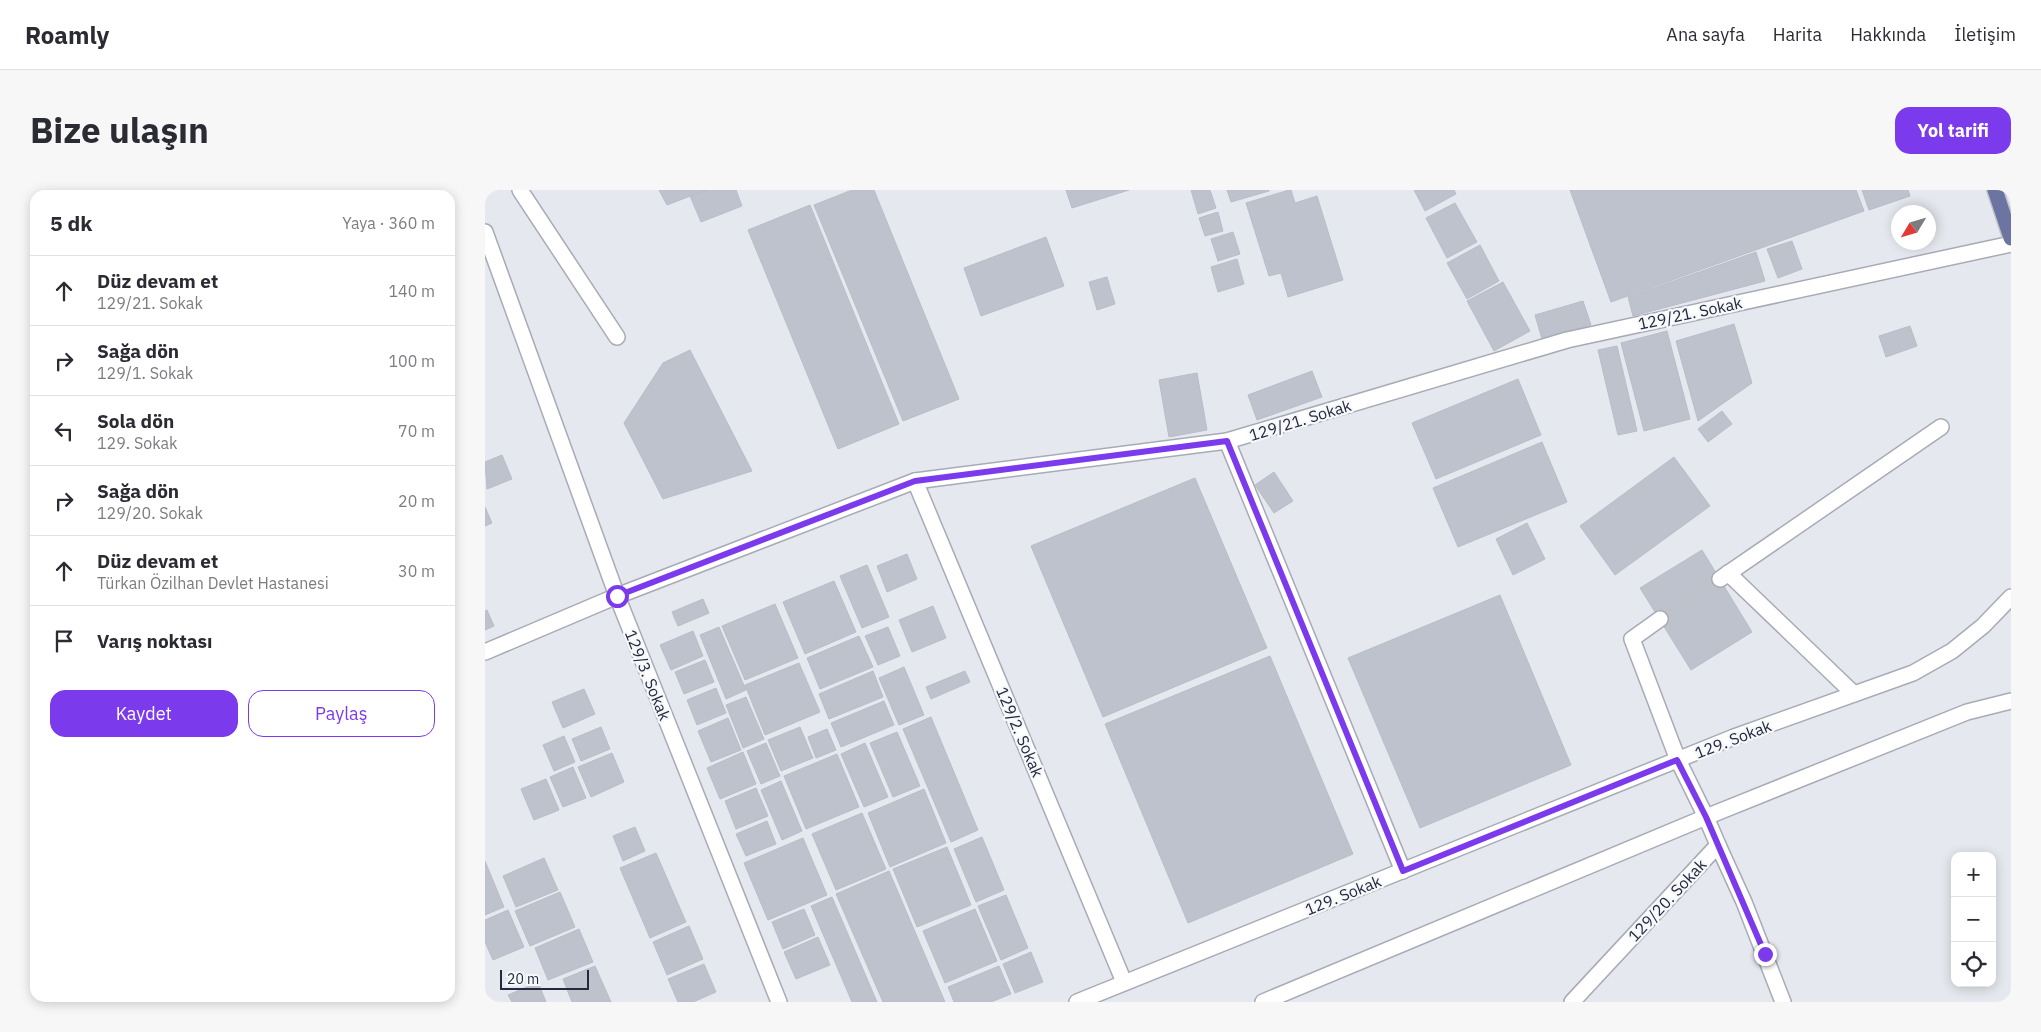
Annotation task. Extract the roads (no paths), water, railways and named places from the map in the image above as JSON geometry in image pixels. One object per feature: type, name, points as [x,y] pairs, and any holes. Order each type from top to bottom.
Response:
[{"type":"main road","points":[[1995,190],[2011,238]]},
{"type":"street","points":[[520,190],[617,337]]},
{"type":"street","name":"129/3. Sokak","points":[[485,232],[617,596],[779,1002]]},
{"type":"street","name":"129/21. Sokak","points":[[485,652],[617,596],[915,481],[1227,441],[1567,340],[2011,244]]},
{"type":"street","points":[[1855,694],[1724,576],[1941,427]]},
{"type":"street","points":[[1227,441],[1403,871]]},
{"type":"street","name":"129/2. Sokak","points":[[915,481],[1124,982]]},
{"type":"street","name":"129. Sokak","points":[[1077,1002],[1734,737],[1913,672],[1952,651],[1983,626],[2011,596]]},
{"type":"street","name":"129/20. Sokak","points":[[1572,1002],[1718,845],[1677,760],[1632,638],[1660,620]]},
{"type":"street","points":[[1263,1002],[1706,817],[1967,712],[2011,701]]},
{"type":"street","points":[[1718,845],[1744,902],[1783,1002]]},
{"type":"tunnel","points":[[1660,619],[1720,579]]}]
